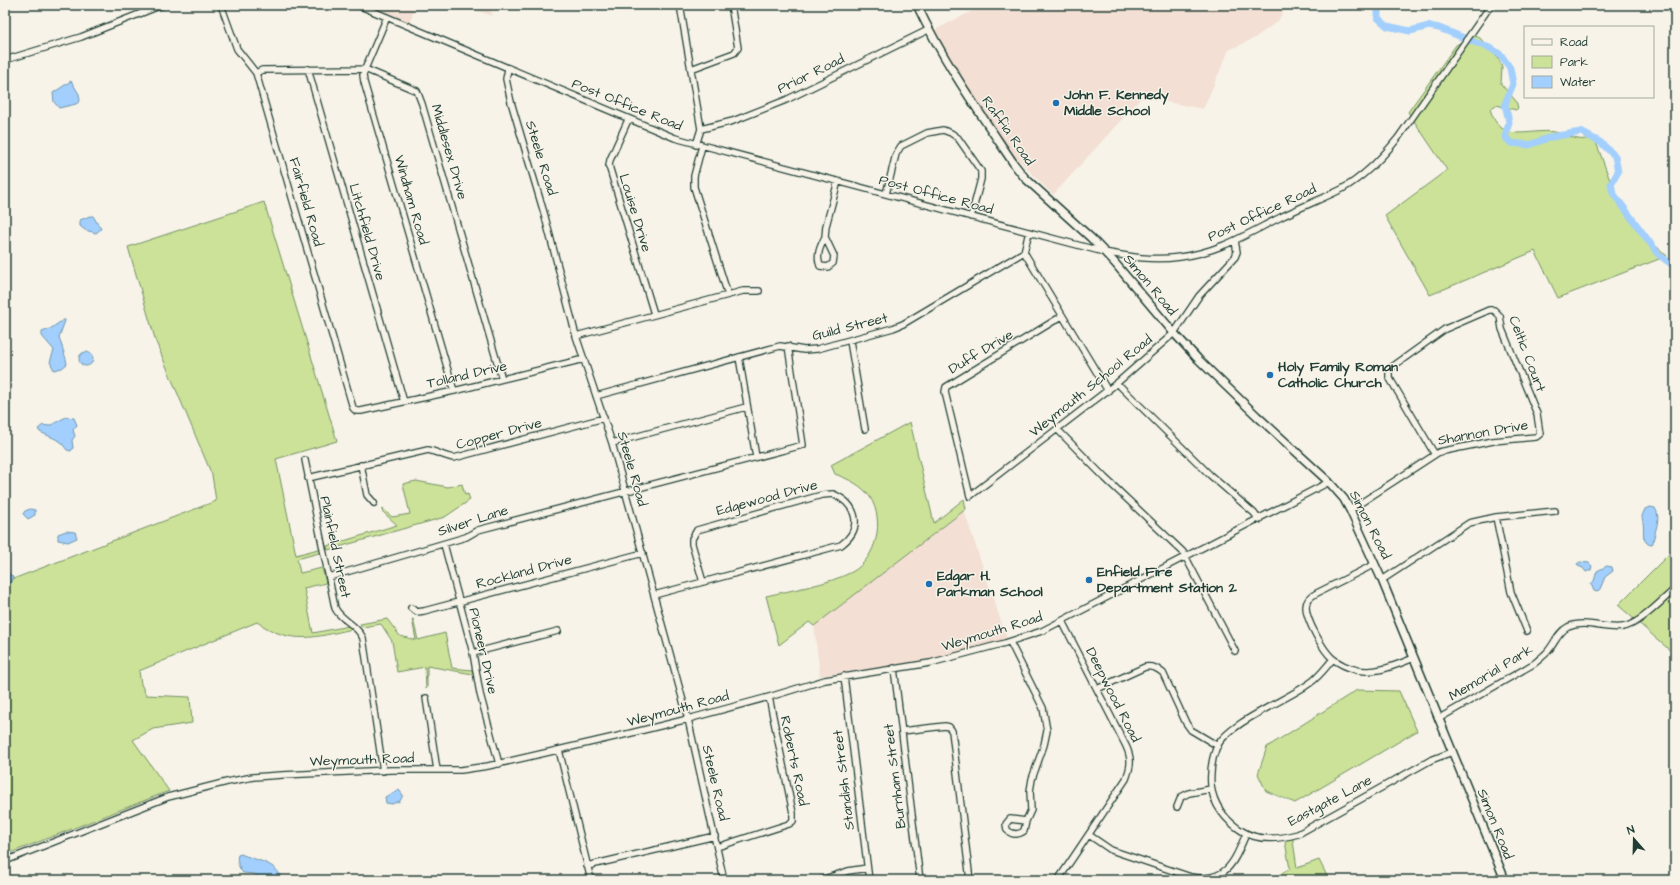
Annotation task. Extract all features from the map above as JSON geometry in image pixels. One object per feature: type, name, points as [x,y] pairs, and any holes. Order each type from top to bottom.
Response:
[{"type":"main road","name":"Raffia Road","points":[[918,6],[928,30],[971,100],[1025,178],[1104,252]]},
{"type":"main road","name":"Simon Road","points":[[1104,252],[1174,333],[1229,390],[1329,482],[1344,499],[1382,580],[1505,880]]},
{"type":"street","points":[[5,60],[81,37],[162,5]]},
{"type":"street","name":"Fairfield Road","points":[[221,5],[236,49],[256,73],[337,354],[353,408],[356,411]]},
{"type":"street","name":"Post Office Road","points":[[358,5],[628,120],[696,145],[1104,252],[1137,258],[1170,258],[1202,253],[1235,242],[1342,188],[1371,168],[1398,138],[1491,5]]},
{"type":"street","points":[[680,5],[701,129],[696,145]]},
{"type":"street","points":[[691,69],[734,53],[738,48],[732,5]]},
{"type":"street","name":"Windham Road","points":[[387,18],[365,69],[363,75],[364,82],[454,391]]},
{"type":"street","name":"Prior Road","points":[[701,129],[733,121],[786,100],[928,30]]},
{"type":"street","name":"Litchfield Drive","points":[[308,69],[404,402]]},
{"type":"street","name":"Middlesex Drive","points":[[256,73],[262,70],[365,69],[416,91],[420,95],[502,379]]},
{"type":"street","name":"Steele Road","points":[[508,69],[506,79],[507,88],[544,213],[576,336],[612,443],[688,719],[724,880]]},
{"type":"street","name":"Louise Drive","points":[[628,120],[610,160],[609,166],[654,314]]},
{"type":"street","points":[[886,194],[896,154],[901,146],[927,133],[942,130],[958,138],[981,171],[981,179],[971,217]]},
{"type":"street","points":[[702,146],[694,176],[694,187],[728,295]]},
{"type":"street","points":[[825,237],[834,256],[833,264],[828,267],[820,266],[818,258],[820,247],[825,237],[826,226],[838,181]]},
{"type":"street","points":[[1029,232],[1024,252],[1108,391]]},
{"type":"street","name":"Weymouth School Road","points":[[970,496],[1108,391],[1174,333],[1199,296],[1235,256],[1237,252],[1235,242]]},
{"type":"street","name":"Guild Street","points":[[596,396],[780,346],[788,346],[804,350],[817,349],[893,328],[903,324],[1024,252]]},
{"type":"street","points":[[576,336],[743,291],[758,291]]},
{"type":"street","name":"Celtic Court","points":[[1434,453],[1389,376],[1389,371],[1392,367],[1445,329],[1489,310],[1494,310],[1500,316],[1502,329],[1537,414],[1540,434]]},
{"type":"street","name":"Duff Drive","points":[[970,496],[945,392],[946,387],[1062,316]]},
{"type":"street","points":[[850,341],[865,428]]},
{"type":"street","name":"Silver Lane","points":[[329,577],[444,544],[466,537],[478,530],[622,491],[626,492],[803,445],[788,346]]},
{"type":"street","points":[[739,357],[746,407],[756,457]]},
{"type":"street","name":"Tolland Drive","points":[[356,411],[454,391],[584,359]]},
{"type":"street","points":[[1117,383],[1204,470],[1254,514],[1258,520]]},
{"type":"street","points":[[612,443],[746,407]]},
{"type":"street","name":"Copper Drive","points":[[308,478],[428,450],[446,457],[454,458],[604,418]]},
{"type":"street","points":[[1058,430],[1105,478],[1183,552],[1235,651]]},
{"type":"street","name":"Shannon Drive","points":[[1350,510],[1434,453],[1493,440],[1536,436],[1540,434]]},
{"type":"street","name":"Plainfield Street","points":[[305,460],[329,577],[338,613],[355,626],[363,638],[383,771]]},
{"type":"street","points":[[361,465],[367,495],[374,503]]},
{"type":"street","name":"Weymouth Road","points":[[5,861],[168,797],[209,786],[253,777],[467,769],[498,764],[688,719],[769,697],[809,684],[844,676],[930,663],[1010,642],[1042,631],[1062,621],[1329,482]]},
{"type":"street","name":"Edgewood Drive","points":[[654,595],[703,582],[841,544],[850,537],[855,526],[852,508],[842,498],[833,494],[822,495],[701,528],[697,530],[694,535],[692,544],[703,582]]},
{"type":"street","points":[[1382,580],[1462,526],[1469,523],[1496,517],[1555,511]]},
{"type":"street","points":[[1496,517],[1511,592],[1527,631]]},
{"type":"street","name":"Pioneer Drive","points":[[444,544],[473,653],[480,694],[498,764]]},
{"type":"street","name":"Rockland Drive","points":[[411,608],[417,612],[643,553]]},
{"type":"street","points":[[1375,564],[1312,595],[1307,602],[1307,612],[1316,635],[1324,649],[1333,659],[1345,666],[1358,670],[1374,671],[1387,669],[1414,658]]},
{"type":"street","name":"Memorial Park","points":[[1438,719],[1534,664],[1548,651],[1566,628],[1575,624],[1624,627],[1631,625],[1675,590]]},
{"type":"street","name":"Deepwood Road","points":[[1058,880],[1126,779],[1131,767],[1130,755],[1062,621]]},
{"type":"street","points":[[473,653],[558,631]]},
{"type":"street","points":[[1010,642],[1043,708],[1046,729],[1044,745],[1032,779],[1030,791],[1031,810],[1026,821]]},
{"type":"street","name":"Eastgate Lane","points":[[1333,659],[1312,682],[1235,728],[1218,746],[1211,766],[1211,789],[1220,812],[1228,820],[1246,834],[1258,838],[1285,838],[1298,834],[1431,760],[1452,752]]},
{"type":"street","points":[[1097,689],[1144,667],[1151,666],[1158,668],[1163,673],[1186,723],[1191,730],[1218,746]]},
{"type":"street","name":"Burnham Street","points":[[894,668],[920,880]]},
{"type":"street","name":"Standish Street","points":[[844,676],[869,880]]},
{"type":"street","name":"Roberts Road","points":[[717,847],[789,824],[793,821],[793,813],[769,697]]},
{"type":"street","points":[[426,698],[437,770]]},
{"type":"street","points":[[902,731],[945,726],[950,727],[952,731],[970,880]]},
{"type":"street","points":[[559,750],[591,880]]},
{"type":"street","points":[[1178,807],[1181,797],[1189,793],[1211,789]]},
{"type":"street","points":[[1089,835],[1110,850],[1192,877],[1203,879],[1216,877],[1228,870],[1236,860],[1246,834]]},
{"type":"street","points":[[587,866],[715,836]]},
{"type":"street","points":[[821,880],[848,871],[867,868]]},
{"type":"shaded area","points":[[358,5],[415,5],[408,28]]},
{"type":"shaded area","points":[[461,5],[489,5],[493,16]]},
{"type":"shaded area","name":"John F. Kennedy Middle School","points":[[984,5],[1287,5],[1278,21],[1253,39],[1229,50],[1203,109],[1142,97],[1053,195],[1005,146],[929,33]]},
{"type":"shaded area","name":"Edgar H. Parkman School","points":[[964,511],[1007,639],[928,660],[820,676],[814,626]]},
{"type":"green space","points":[[1473,36],[1479,37],[1498,58],[1502,66],[1501,84],[1516,101],[1518,108],[1516,110],[1496,105],[1490,109],[1501,128],[1516,133],[1545,131],[1561,133],[1572,138],[1591,138],[1596,142],[1616,197],[1621,203],[1627,216],[1637,221],[1644,235],[1667,256],[1558,298],[1535,251],[1430,295],[1385,216],[1447,170],[1408,112],[1456,45]]},
{"type":"green space","points":[[264,202],[337,441],[276,459],[296,555],[318,549],[319,553],[297,559],[300,573],[322,568],[326,583],[304,588],[313,633],[349,626],[353,629],[327,635],[304,638],[281,634],[270,630],[257,622],[139,671],[141,684],[146,695],[190,697],[192,723],[153,729],[133,740],[169,791],[5,855],[5,585],[13,579],[216,501],[212,475],[156,342],[128,247]]},
{"type":"green space","points":[[910,422],[934,523],[964,499],[966,509],[814,626],[809,622],[779,645],[766,596],[833,580],[852,572],[861,566],[867,558],[873,548],[876,538],[877,517],[875,507],[870,497],[859,486],[850,480],[835,474],[831,465]]},
{"type":"green space","points":[[416,481],[448,487],[462,484],[465,495],[468,494],[470,500],[445,517],[328,550],[327,546],[397,525],[382,511],[383,509],[392,517],[410,514],[403,484]]},
{"type":"green space","points":[[1675,548],[1675,653],[1673,653],[1618,605]]},
{"type":"green space","points":[[387,619],[400,636],[416,640],[412,619],[418,640],[445,633],[452,668],[472,670],[473,674],[427,666],[426,689],[425,667],[397,672],[392,641],[381,624],[363,627],[360,624]]},
{"type":"green space","points":[[1357,690],[1399,691],[1417,731],[1295,803],[1266,791],[1258,774],[1267,747]]},
{"type":"green space","points":[[1292,834],[1297,868],[1319,860],[1329,880],[1269,880],[1290,869],[1284,836]]},
{"type":"water","points":[[71,81],[79,94],[80,101],[76,104],[59,108],[54,102],[53,93]]},
{"type":"water","points":[[93,216],[101,229],[96,233],[85,230],[80,226],[80,220]]},
{"type":"water","points":[[63,320],[65,321],[59,337],[67,364],[62,368],[54,370],[50,362],[54,350],[42,336],[42,332],[50,329]]},
{"type":"water","points":[[83,352],[89,352],[93,356],[93,362],[89,366],[83,366],[79,362],[79,356]]},
{"type":"water","points":[[66,417],[74,418],[77,425],[73,430],[75,436],[72,440],[73,448],[71,451],[67,450],[60,441],[40,432],[38,429],[43,425],[49,426]]},
{"type":"water","points":[[1650,507],[1655,508],[1658,521],[1653,543],[1650,545],[1644,538],[1642,516],[1645,509]]},
{"type":"water","points":[[30,509],[35,510],[35,515],[28,519],[23,514],[25,511]]},
{"type":"water","points":[[66,531],[75,532],[77,538],[68,542],[58,540],[58,534]]},
{"type":"water","points":[[1580,562],[1589,563],[1592,566],[1591,570],[1586,572],[1583,568],[1578,566],[1577,564]]},
{"type":"water","points":[[1607,566],[1612,567],[1613,571],[1605,577],[1600,589],[1597,592],[1594,591],[1591,584],[1594,581],[1597,571]]},
{"type":"water","points":[[5,573],[8,573],[13,577],[10,583],[5,585]]},
{"type":"water","points":[[399,790],[403,795],[400,801],[392,804],[386,803],[385,797]]},
{"type":"water","points":[[241,854],[271,866],[280,874],[281,880],[260,880],[255,874],[243,873],[239,867],[237,859],[238,855]]},
{"type":"waterway","points":[[1378,5],[1378,18],[1387,26],[1410,31],[1429,26],[1439,28],[1492,49],[1501,55],[1510,68],[1513,84],[1505,104],[1509,122],[1505,137],[1511,143],[1529,145],[1551,137],[1581,132],[1600,142],[1615,156],[1618,172],[1611,184],[1613,193],[1659,255],[1675,265]]},
{"type":"place","name":"John F. Kennedy Middle School","points":[[1056,103]]},
{"type":"place","name":"Holy Family Roman Catholic Church","points":[[1270,375]]},
{"type":"place","name":"Enfield Fire Department Station 2","points":[[1089,580]]},
{"type":"place","name":"Edgar H. Parkman School","points":[[929,584]]}]
